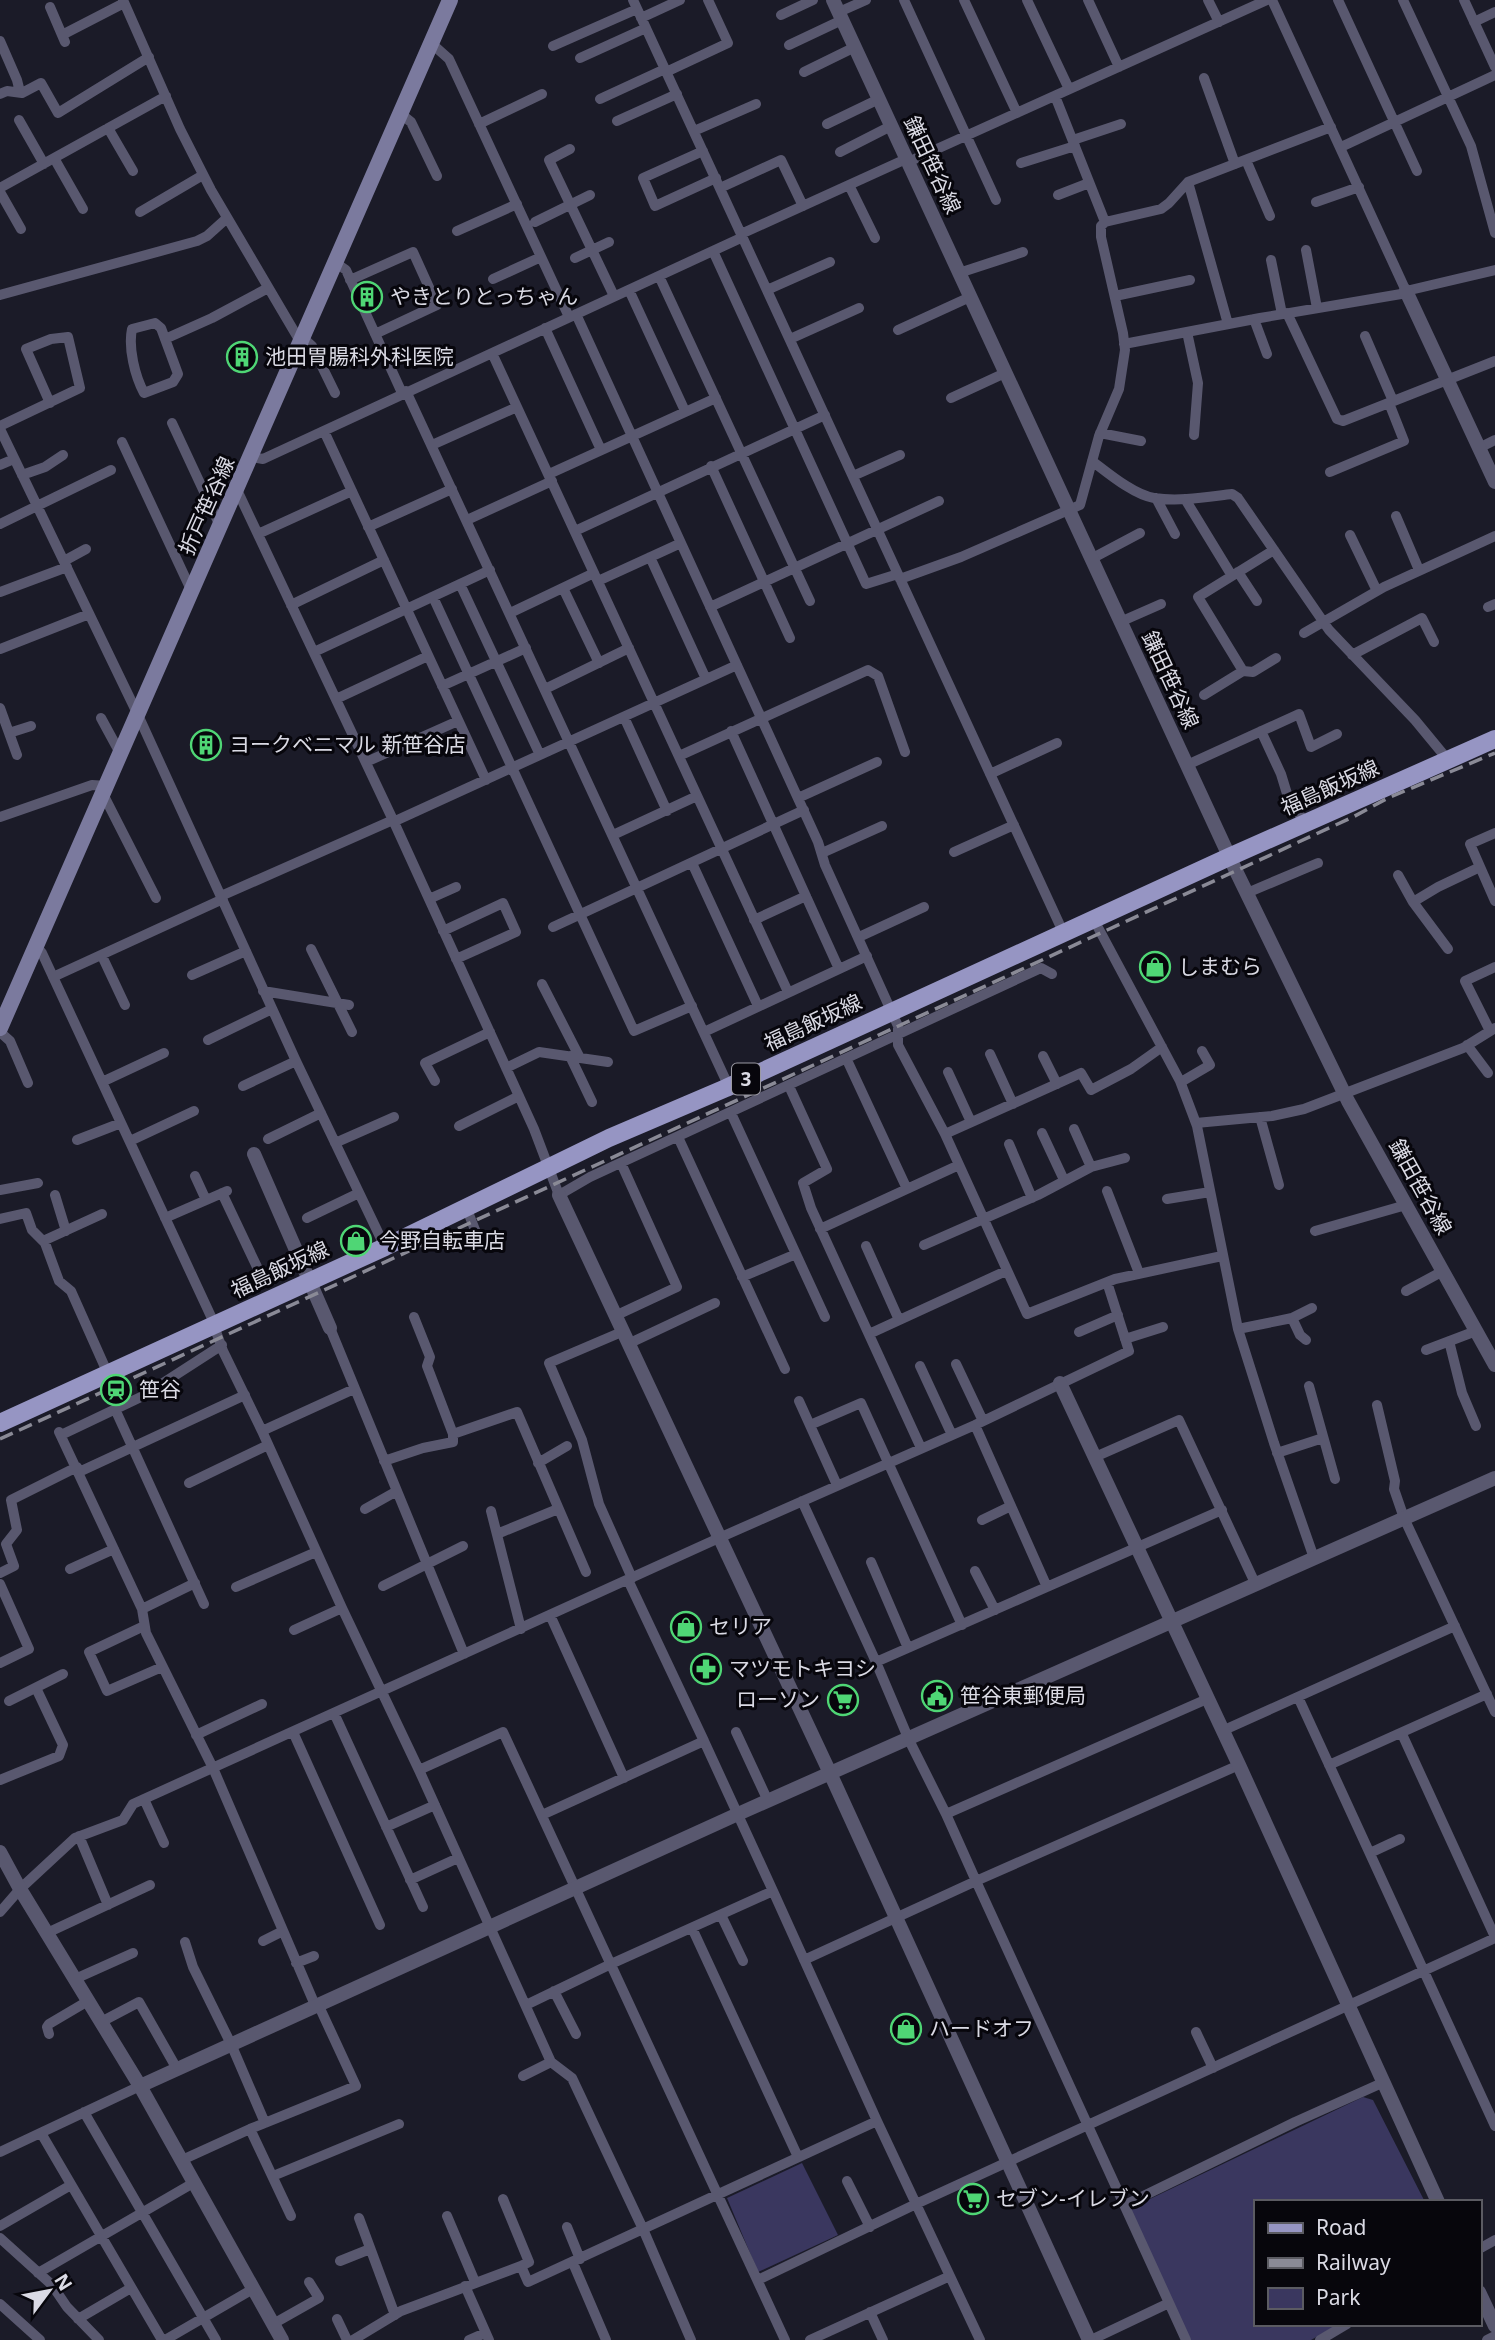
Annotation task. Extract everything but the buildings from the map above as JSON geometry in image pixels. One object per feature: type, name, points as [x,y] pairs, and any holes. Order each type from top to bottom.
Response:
[{"type":"main road","name":"折戸笹谷線","points":[[0,1030],[450,0]]},
{"type":"main road","name":"福島飯坂線","points":[[0,1423],[384,1247],[608,1138],[729,1087],[1229,857],[1495,739]]},
{"type":"street","points":[[553,46],[680,0]]},
{"type":"street","points":[[600,99],[728,43],[708,0]]},
{"type":"street","points":[[781,15],[813,0]]},
{"type":"street","points":[[789,45],[838,11],[866,0]]},
{"type":"street","points":[[904,0],[996,200]]},
{"type":"street","points":[[964,0],[1017,113]]},
{"type":"street","points":[[1027,0],[1069,89]]},
{"type":"street","points":[[1088,0],[1119,67]]},
{"type":"street","points":[[1208,0],[1219,22]]},
{"type":"street","points":[[251,457],[263,459],[713,251],[849,185],[1270,0],[1495,482]]},
{"type":"street","points":[[1338,0],[1417,171]]},
{"type":"street","points":[[1403,0],[1471,146],[1495,233]]},
{"type":"street","points":[[1464,0],[1495,67]]},
{"type":"street","points":[[50,7],[64,38],[124,2],[203,175],[268,288],[302,341],[312,346],[335,393]]},
{"type":"street","name":"鎌田笹谷線","points":[[838,11],[1229,857],[1344,1093],[1476,1331],[1491,1350],[1495,1365]]},
{"type":"street","points":[[1474,22],[1495,12]]},
{"type":"street","points":[[580,58],[639,14]]},
{"type":"street","points":[[639,14],[1064,934]]},
{"type":"street","points":[[0,41],[18,80],[20,92]]},
{"type":"street","points":[[431,43],[449,59],[541,257],[657,491],[804,810],[892,1012],[898,1026],[898,1045],[945,1134],[1027,1314],[1107,1282],[1222,1256]]},
{"type":"street","points":[[804,72],[855,47]]},
{"type":"street","points":[[0,94],[7,91],[20,92],[41,83],[58,113],[149,57]]},
{"type":"street","points":[[1341,148],[1495,75]]},
{"type":"street","points":[[1203,78],[1240,162],[1269,216]]},
{"type":"street","points":[[480,124],[542,94]]},
{"type":"street","points":[[617,121],[677,94]]},
{"type":"street","points":[[21,229],[0,190],[166,96]]},
{"type":"street","points":[[1055,96],[1105,222]]},
{"type":"street","points":[[827,124],[879,99]]},
{"type":"street","points":[[694,131],[756,103]]},
{"type":"street","points":[[401,114],[411,122],[437,176]]},
{"type":"street","points":[[19,120],[44,164]]},
{"type":"street","points":[[1021,163],[1121,124]]},
{"type":"street","points":[[840,152],[891,126]]},
{"type":"street","points":[[713,251],[866,584],[899,577],[961,557],[1080,505],[1100,433],[1123,374],[1124,344],[1101,237],[1101,226],[1105,222],[1161,209],[1169,204],[1188,182],[1331,127]]},
{"type":"street","points":[[108,128],[133,171]]},
{"type":"street","points":[[570,149],[549,159],[614,296]]},
{"type":"street","points":[[703,151],[643,178],[655,206],[781,160],[803,206]]},
{"type":"street","points":[[54,158],[83,209]]},
{"type":"street","points":[[141,212],[203,175]]},
{"type":"street","points":[[1188,182],[1228,324]]},
{"type":"street","points":[[1058,195],[1090,183]]},
{"type":"street","points":[[849,185],[875,238]]},
{"type":"street","points":[[1316,202],[1359,187]]},
{"type":"street","points":[[535,222],[590,195]]},
{"type":"street","points":[[457,231],[517,204]]},
{"type":"street","points":[[0,295],[197,241],[207,236],[227,218]]},
{"type":"street","points":[[575,258],[609,242]]},
{"type":"street","points":[[1306,250],[1317,308]]},
{"type":"street","points":[[350,280],[413,252],[437,305],[375,334]]},
{"type":"street","points":[[959,273],[1023,252]]},
{"type":"street","points":[[493,279],[541,257]]},
{"type":"street","points":[[1271,260],[1285,314],[1337,419],[1343,421],[1495,361]]},
{"type":"street","points":[[767,290],[830,262]]},
{"type":"street","points":[[336,263],[346,271],[432,445],[729,1087]]},
{"type":"street","points":[[1124,344],[1407,292],[1495,270]]},
{"type":"street","points":[[659,276],[810,601]]},
{"type":"street","points":[[1115,296],[1191,280]]},
{"type":"street","points":[[165,339],[268,288]]},
{"type":"street","points":[[629,290],[685,411]]},
{"type":"street","points":[[898,330],[970,297]]},
{"type":"street","points":[[790,339],[859,308]]},
{"type":"street","points":[[1254,319],[1267,354]]},
{"type":"street","points":[[155,323],[161,328],[165,339],[178,374],[173,382],[144,393],[139,385],[130,340],[132,329],[155,323]]},
{"type":"street","points":[[545,328],[601,450]]},
{"type":"street","points":[[1187,332],[1198,383],[1194,435]]},
{"type":"street","points":[[1330,472],[1404,441],[1365,335]]},
{"type":"street","points":[[50,403],[26,349],[51,339],[68,337],[80,388],[50,403],[0,427],[138,715],[384,1247]]},
{"type":"street","points":[[492,353],[788,992]]},
{"type":"street","points":[[951,398],[1005,373]]},
{"type":"street","points":[[467,520],[601,450],[716,398]]},
{"type":"street","points":[[432,445],[517,407]]},
{"type":"street","points":[[575,531],[824,415]]},
{"type":"street","points":[[172,423],[220,526]]},
{"type":"street","points":[[324,431],[486,779]]},
{"type":"street","points":[[1100,433],[1141,441]]},
{"type":"street","points":[[1479,448],[1495,440]]},
{"type":"street","points":[[121,442],[192,592]]},
{"type":"street","points":[[22,475],[45,467],[63,455]]},
{"type":"street","points":[[853,477],[900,455]]},
{"type":"street","points":[[0,466],[14,459]]},
{"type":"street","points":[[1092,461],[1117,479],[1156,498],[1185,499],[1232,494],[1238,498],[1323,622],[1415,720],[1448,760]]},
{"type":"street","points":[[711,466],[790,638]]},
{"type":"street","points":[[0,524],[111,470]]},
{"type":"street","points":[[368,527],[452,489]]},
{"type":"street","points":[[237,490],[457,959],[550,1167],[559,1195],[830,1773],[1090,2340],[1169,2303]]},
{"type":"street","points":[[258,534],[352,491]]},
{"type":"street","points":[[1156,498],[1175,534]]},
{"type":"street","points":[[1185,499],[1256,601]]},
{"type":"street","points":[[710,607],[939,501]]},
{"type":"street","points":[[1396,516],[1419,570]]},
{"type":"street","points":[[1091,559],[1140,533]]},
{"type":"street","points":[[1350,534],[1377,591]]},
{"type":"street","points":[[1304,632],[1377,591],[1495,536]]},
{"type":"street","points":[[510,613],[563,588],[681,543]]},
{"type":"street","points":[[0,592],[65,564],[86,549]]},
{"type":"street","points":[[1243,671],[1198,597],[1274,550]]},
{"type":"street","points":[[650,557],[706,679]]},
{"type":"street","points":[[292,605],[384,561]]},
{"type":"street","points":[[314,652],[490,570]]},
{"type":"street","points":[[460,584],[540,755]]},
{"type":"street","points":[[563,588],[599,663]]},
{"type":"street","points":[[433,597],[634,1031],[692,1006]]},
{"type":"street","points":[[1120,622],[1161,604]]},
{"type":"street","points":[[0,649],[89,614]]},
{"type":"street","points":[[1352,655],[1422,618],[1434,642]]},
{"type":"street","points":[[442,686],[526,648]]},
{"type":"street","points":[[545,689],[629,648]]},
{"type":"street","points":[[336,699],[428,656]]},
{"type":"street","points":[[1204,695],[1243,671],[1253,672],[1276,658]]},
{"type":"street","points":[[53,977],[737,665]]},
{"type":"street","points":[[678,756],[867,670],[878,676],[905,752]]},
{"type":"street","points":[[0,708],[17,755]]},
{"type":"street","points":[[1187,765],[1299,714],[1311,747],[1337,734]]},
{"type":"street","points":[[624,717],[667,810]]},
{"type":"street","points":[[101,718],[120,753]]},
{"type":"street","points":[[366,762],[458,721]]},
{"type":"street","points":[[9,733],[31,726]]},
{"type":"street","points":[[730,731],[839,969]]},
{"type":"street","points":[[1261,731],[1281,774],[1288,797],[1305,823]]},
{"type":"street","points":[[990,774],[1057,743]]},
{"type":"street","points":[[798,798],[877,762]]},
{"type":"street","points":[[0,817],[92,785],[105,790],[156,898]]},
{"type":"street","points":[[613,835],[697,796]]},
{"type":"street","points":[[553,927],[804,810]]},
{"type":"street","points":[[954,852],[1014,825]]},
{"type":"street","points":[[821,853],[882,826]]},
{"type":"street","points":[[1495,833],[1470,844],[1495,901]]},
{"type":"street","points":[[692,863],[758,1006]]},
{"type":"street","points":[[1247,893],[1318,863]]},
{"type":"street","points":[[1413,902],[1480,867]]},
{"type":"street","points":[[1398,874],[1413,902],[1448,949]]},
{"type":"street","points":[[429,899],[456,887]]},
{"type":"street","points":[[754,920],[806,896]]},
{"type":"street","points":[[443,931],[502,903],[516,932],[457,959]]},
{"type":"street","points":[[859,937],[924,907]]},
{"type":"street","points":[[1094,920],[1181,1082],[1196,1123],[1238,1329],[1314,1558]]},
{"type":"street","points":[[36,946],[130,1141],[551,2062],[572,2078],[643,2229],[691,2340]]},
{"type":"street","points":[[311,949],[343,1004],[352,1032]]},
{"type":"street","points":[[192,975],[246,951]]},
{"type":"street","points":[[102,956],[125,1005]]},
{"type":"street","points":[[704,1032],[867,956]]},
{"type":"street","points":[[1196,1123],[1260,1117],[1304,1108],[1467,1045],[1492,1030],[1465,981],[1495,967]]},
{"type":"street","points":[[559,1195],[621,1163],[1041,968],[1052,974]]},
{"type":"street","points":[[542,984],[592,1102]]},
{"type":"street","points":[[264,991],[343,1004]]},
{"type":"street","points":[[208,1040],[272,1009]]},
{"type":"street","points":[[0,1030],[10,1041],[28,1083]]},
{"type":"street","points":[[435,1082],[425,1063],[490,1032]]},
{"type":"street","points":[[1467,1045],[1488,1073]]},
{"type":"street","points":[[945,1134],[1081,1073],[1091,1090],[1131,1069],[1162,1047]]},
{"type":"street","points":[[1181,1082],[1210,1065],[1202,1051]]},
{"type":"street","points":[[506,1068],[539,1052],[608,1062]]},
{"type":"street","points":[[102,1082],[163,1053]]},
{"type":"street","points":[[990,1054],[1013,1104]]},
{"type":"street","points":[[1043,1056],[1057,1084]]},
{"type":"street","points":[[847,1060],[907,1189]]},
{"type":"street","points":[[243,1086],[296,1061]]},
{"type":"street","points":[[948,1072],[971,1122]]},
{"type":"street","points":[[789,1086],[827,1169],[803,1183],[820,1228],[921,1448]]},
{"type":"street","points":[[459,1126],[519,1096]]},
{"type":"street","points":[[130,1141],[194,1111]]},
{"type":"street","points":[[268,1139],[321,1113]]},
{"type":"street","points":[[731,1113],[825,1317]]},
{"type":"street","points":[[335,1143],[394,1117]]},
{"type":"street","points":[[1260,1117],[1279,1185]]},
{"type":"street","points":[[77,1140],[121,1123]]},
{"type":"street","points":[[1074,1129],[1091,1167]]},
{"type":"street","points":[[1042,1133],[1064,1180]]},
{"type":"street","points":[[678,1137],[785,1369]]},
{"type":"street","points":[[1009,1144],[1032,1198]]},
{"type":"street","points":[[254,1154],[310,1280],[464,1654]]},
{"type":"street","points":[[924,1245],[1032,1198],[1091,1167],[1125,1158]]},
{"type":"street","points":[[617,1315],[677,1287],[621,1163]]},
{"type":"street","points":[[820,1228],[959,1165]]},
{"type":"street","points":[[195,1176],[206,1200]]},
{"type":"street","points":[[0,1190],[38,1183]]},
{"type":"street","points":[[1107,1191],[1139,1273]]},
{"type":"street","points":[[165,1218],[224,1192],[258,1269]]},
{"type":"street","points":[[1167,1199],[1210,1192]]},
{"type":"street","points":[[307,1218],[359,1193]]},
{"type":"street","points":[[55,1195],[66,1231]]},
{"type":"street","points":[[1315,1231],[1406,1205]]},
{"type":"street","points":[[466,1207],[481,1245]]},
{"type":"street","points":[[0,1219],[26,1213],[32,1230],[43,1241],[59,1281],[71,1291],[108,1374]]},
{"type":"street","points":[[43,1241],[102,1214]]},
{"type":"street","points":[[866,1246],[899,1320]]},
{"type":"street","points":[[742,1277],[796,1254]]},
{"type":"street","points":[[869,1334],[1006,1270]]},
{"type":"street","points":[[1406,1291],[1443,1271]]},
{"type":"street","points":[[0,1912],[20,1889],[79,1836],[123,1819],[133,1804],[887,1462],[979,1423],[1129,1351],[1107,1282]]},
{"type":"street","points":[[715,1303],[549,1363],[582,1440],[599,1504],[630,1579],[979,2340]]},
{"type":"street","points":[[1238,1329],[1292,1318],[1312,1308]]},
{"type":"street","points":[[1079,1332],[1118,1315]]},
{"type":"street","points":[[384,1461],[423,1448],[453,1442],[453,1434],[427,1366],[430,1357],[414,1317]]},
{"type":"street","points":[[1292,1318],[1306,1340]]},
{"type":"street","points":[[1125,1339],[1163,1327]]},
{"type":"street","points":[[1426,1350],[1476,1331]]},
{"type":"street","points":[[1449,1341],[1462,1393],[1476,1426]]},
{"type":"street","points":[[182,2160],[356,2086],[296,1963],[213,1768],[146,1633],[142,1609],[60,1434],[143,1396],[222,1345]]},
{"type":"street","points":[[956,1364],[1011,1506],[1047,1587]]},
{"type":"street","points":[[919,1366],[952,1435]]},
{"type":"street","points":[[1060,1383],[1239,1765],[1437,2200]]},
{"type":"street","points":[[1309,1386],[1335,1479]]},
{"type":"street","points":[[262,1430],[354,1389]]},
{"type":"street","points":[[0,1573],[14,1566],[6,1544],[17,1530],[11,1500],[245,1395]]},
{"type":"street","points":[[799,1401],[837,1485]]},
{"type":"street","points":[[810,1425],[861,1403],[962,1625]]},
{"type":"street","points":[[1377,1405],[1395,1481],[1394,1489],[1404,1518],[1495,1712]]},
{"type":"street","points":[[115,1409],[204,1604]]},
{"type":"street","points":[[453,1434],[517,1412],[586,1572]]},
{"type":"street","points":[[1095,1457],[1179,1420],[1255,1583]]},
{"type":"street","points":[[1277,1453],[1324,1438]]},
{"type":"street","points":[[189,1483],[268,1444]]},
{"type":"street","points":[[538,1463],[567,1446]]},
{"type":"street","points":[[0,2152],[316,2004],[1495,1478]]},
{"type":"street","points":[[365,1509],[397,1491]]},
{"type":"street","points":[[802,1501],[909,1740],[946,1814],[1186,2340]]},
{"type":"street","points":[[982,1520],[1011,1506]]},
{"type":"street","points":[[496,1534],[558,1509]]},
{"type":"street","points":[[876,1662],[1222,1510]]},
{"type":"street","points":[[491,1511],[520,1629]]},
{"type":"street","points":[[383,1586],[463,1546]]},
{"type":"street","points":[[70,1569],[114,1549]]},
{"type":"street","points":[[236,1587],[316,1552]]},
{"type":"street","points":[[871,1562],[908,1648]]},
{"type":"street","points":[[975,1571],[995,1610]]},
{"type":"street","points":[[142,1609],[195,1583]]},
{"type":"street","points":[[0,1584],[29,1648],[0,1663]]},
{"type":"street","points":[[294,1630],[342,1608]]},
{"type":"street","points":[[550,1615],[624,1778]]},
{"type":"street","points":[[145,1626],[89,1652],[107,1691],[162,1667]]},
{"type":"street","points":[[1222,1731],[1455,1626]]},
{"type":"street","points":[[9,1701],[63,1674]]},
{"type":"street","points":[[0,1780],[59,1756],[63,1745],[36,1688]]},
{"type":"street","points":[[1329,1765],[1487,1694]]},
{"type":"street","points":[[1298,1697],[1495,2126]]},
{"type":"street","points":[[946,1814],[1207,1699]]},
{"type":"street","points":[[196,1735],[262,1704]]},
{"type":"street","points":[[334,1713],[423,1907]]},
{"type":"street","points":[[293,1732],[380,1926]]},
{"type":"street","points":[[419,1770],[503,1732],[785,2340]]},
{"type":"street","points":[[736,1732],[768,1801]]},
{"type":"street","points":[[758,2280],[916,2204],[1495,1938],[1402,1734]]},
{"type":"street","points":[[542,1815],[704,1741]]},
{"type":"street","points":[[804,1960],[1239,1765]]},
{"type":"street","points":[[144,1799],[164,1843]]},
{"type":"street","points":[[386,1827],[435,1805]]},
{"type":"street","points":[[79,1836],[108,1905]]},
{"type":"street","points":[[1370,1853],[1400,1839]]},
{"type":"street","points":[[0,1852],[140,2086],[282,2340]]},
{"type":"street","points":[[410,1880],[458,1858]]},
{"type":"street","points":[[47,1933],[150,1885]]},
{"type":"street","points":[[526,2005],[773,1891]]},
{"type":"street","points":[[720,1915],[743,1961]]},
{"type":"street","points":[[692,1928],[798,2157]]},
{"type":"street","points":[[263,1941],[283,1931]]},
{"type":"street","points":[[185,1941],[193,1966],[265,2123]]},
{"type":"street","points":[[75,1979],[133,1953]]},
{"type":"street","points":[[296,1963],[314,1956]]},
{"type":"street","points":[[554,1991],[576,2034]]},
{"type":"street","points":[[49,2034],[49,2024],[88,2001]]},
{"type":"street","points":[[101,2022],[139,2002],[177,2069]]},
{"type":"street","points":[[1196,2032],[1213,2068]]},
{"type":"street","points":[[523,2076],[551,2062]]},
{"type":"street","points":[[1125,2205],[1284,2127],[1382,2083]]},
{"type":"street","points":[[84,2112],[216,2340]]},
{"type":"street","points":[[521,2266],[528,2282],[877,2121]]},
{"type":"street","points":[[273,2176],[399,2124]]},
{"type":"street","points":[[250,2129],[291,2216]]},
{"type":"street","points":[[41,2133],[163,2340],[253,2289]]},
{"type":"street","points":[[848,2181],[870,2227]]},
{"type":"street","points":[[38,2273],[195,2182]]},
{"type":"street","points":[[0,2226],[71,2185]]},
{"type":"street","points":[[353,2340],[395,2315],[529,2262],[503,2199]]},
{"type":"street","points":[[447,2217],[487,2336],[468,2340]]},
{"type":"street","points":[[359,2218],[395,2315]]},
{"type":"street","points":[[566,2227],[606,2340]]},
{"type":"street","points":[[0,2238],[52,2286],[99,2340]]},
{"type":"street","points":[[340,2261],[370,2249]]},
{"type":"street","points":[[810,2340],[950,2276]]},
{"type":"street","points":[[273,2324],[318,2298],[309,2282]]},
{"type":"street","points":[[78,2319],[131,2288]]},
{"type":"street","points":[[1481,2296],[1495,2326]]},
{"type":"street","points":[[0,2304],[40,2340]]},
{"type":"street","points":[[870,2312],[883,2340]]},
{"type":"street","points":[[337,2319],[347,2340]]},
{"type":"street","points":[[1320,2340],[1344,2326]]},
{"type":"street","points":[[1487,2340],[1495,2336]]},
{"type":"green space","points":[[1363,2097],[1373,2100],[1424,2200],[1254,2200],[1254,2326],[1336,2326],[1311,2340],[1188,2340],[1129,2209]]},
{"type":"green space","points":[[802,2163],[838,2235],[758,2272],[727,2198]]},
{"type":"railway","points":[[0,1439],[1353,817],[1388,798],[1495,753]]},
{"type":"place","name":"やきとりとっちゃん","points":[[367,297]]},
{"type":"place","name":"池田胃腸科外科医院","points":[[242,357]]},
{"type":"place","name":"ヨークベニマル 新笹谷店","points":[[206,745]]},
{"type":"place","name":"しまむら","points":[[1155,967]]},
{"type":"place","name":"今野自転車店","points":[[356,1241]]},
{"type":"place","name":"笹谷","points":[[116,1390]]},
{"type":"place","name":"セリア","points":[[686,1627]]},
{"type":"place","name":"マツモトキヨシ","points":[[706,1669]]},
{"type":"place","name":"笹谷東郵便局","points":[[937,1696]]},
{"type":"place","name":"ローソン","points":[[843,1700]]},
{"type":"place","name":"ハードオフ","points":[[906,2029]]},
{"type":"place","name":"セブン-イレブン","points":[[973,2199]]}]
